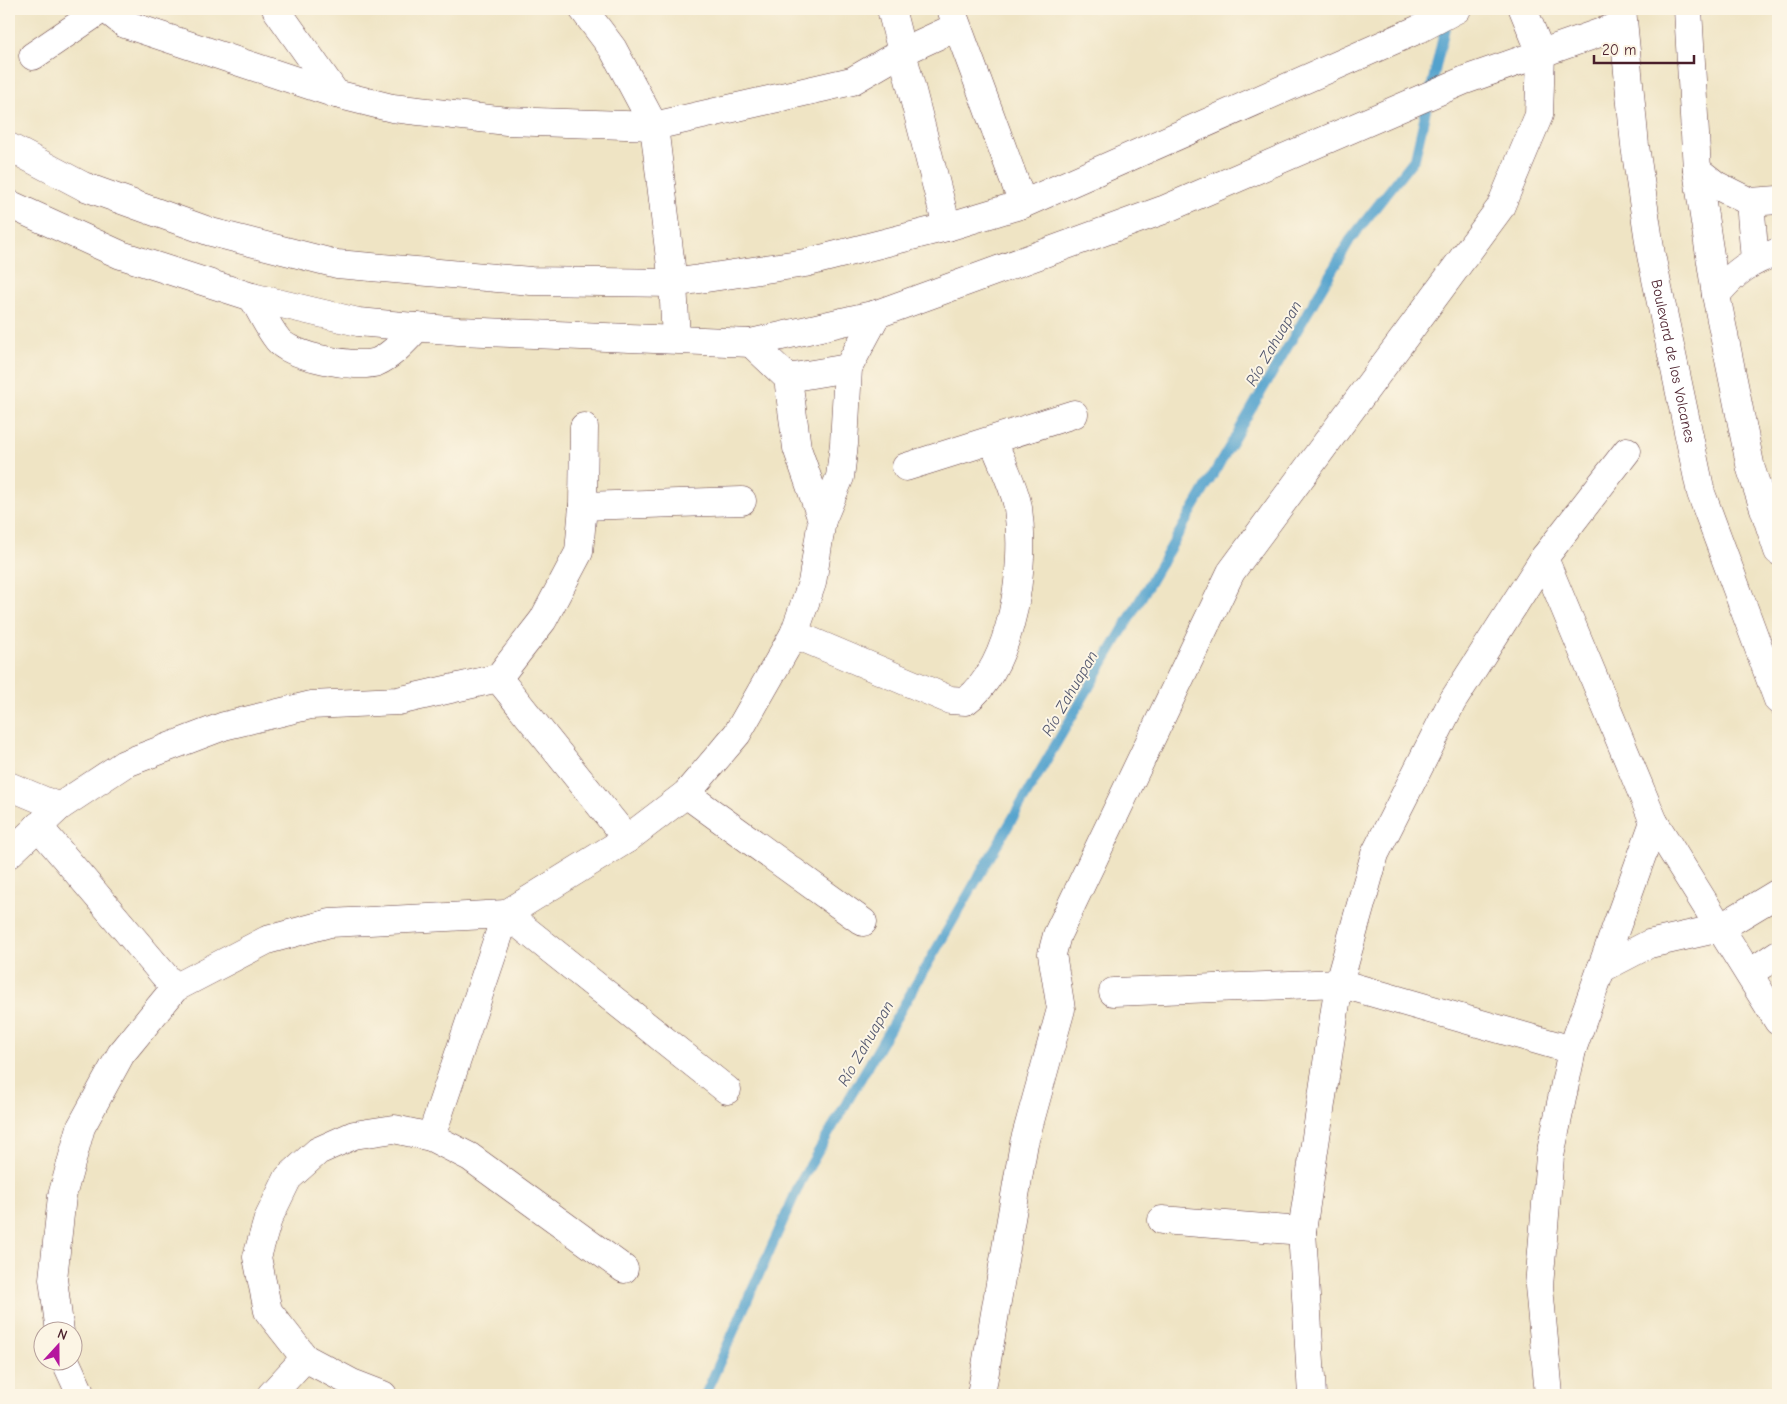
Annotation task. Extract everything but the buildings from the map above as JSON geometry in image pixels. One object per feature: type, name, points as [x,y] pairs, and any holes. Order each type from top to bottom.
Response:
[{"type":"street","points":[[33,56],[102,9]]},
{"type":"street","points":[[106,9],[124,24],[336,94],[392,108],[507,121],[654,126],[852,81],[902,52],[953,18],[973,66],[1023,204]]},
{"type":"street","points":[[276,9],[336,94]]},
{"type":"street","points":[[583,9],[613,49],[654,126],[673,283],[676,339]]},
{"type":"street","points":[[891,9],[947,227]]},
{"type":"street","points":[[9,147],[83,186],[211,232],[337,264],[531,281],[673,283],[805,262],[947,227],[1023,204],[1419,29],[1457,9]]},
{"type":"street","points":[[981,1395],[1024,1143],[1061,1009],[1052,954],[1057,935],[1231,572],[1500,208],[1539,115],[1541,53],[1523,9]]},
{"type":"street","points":[[1688,9],[1697,170],[1716,295],[1751,469],[1778,551]]},
{"type":"street","points":[[9,204],[121,255],[252,297],[358,322],[418,327],[751,343],[877,314],[1162,210],[1388,112],[1465,80],[1541,53],[1622,17]]},
{"type":"street","name":"Boulevard de los Volcanes","points":[[1622,17],[1635,146],[1651,254],[1701,493],[1778,700]]},
{"type":"street","points":[[1697,170],[1716,185],[1750,202],[1778,200]]},
{"type":"street","points":[[1716,295],[1728,281],[1766,256],[1750,202]]},
{"type":"street","points":[[252,297],[278,341],[294,352],[345,363],[375,363],[388,356],[418,327]]},
{"type":"street","points":[[59,1322],[53,1280],[62,1196],[81,1127],[121,1054],[175,988],[267,940],[330,923],[506,914],[628,839],[686,794],[737,734],[794,634],[812,583],[822,520],[840,477],[844,444],[848,368],[877,314]]},
{"type":"street","points":[[751,343],[788,378],[797,448],[822,520]]},
{"type":"street","points":[[788,378],[848,368]]},
{"type":"street","points":[[906,467],[1074,414]]},
{"type":"street","points":[[9,854],[59,807],[124,764],[224,726],[311,705],[398,702],[498,678],[543,620],[579,552],[584,506],[584,426]]},
{"type":"street","points":[[794,634],[950,700],[966,701],[980,691],[1001,650],[1013,612],[1020,539],[1018,506],[993,440]]},
{"type":"street","points":[[1312,1395],[1302,1231],[1339,983],[1375,854],[1452,702],[1544,558],[1627,452]]},
{"type":"street","points":[[584,506],[742,501]]},
{"type":"street","points":[[1544,558],[1654,822],[1750,973],[1778,1021]]},
{"type":"street","points":[[498,678],[628,839]]},
{"type":"street","points":[[9,786],[59,807]]},
{"type":"street","points":[[686,794],[863,922]]},
{"type":"street","points":[[1549,1395],[1539,1286],[1550,1156],[1572,1050],[1654,822]]},
{"type":"street","points":[[38,826],[175,988]]},
{"type":"street","points":[[1601,969],[1649,944],[1720,928],[1778,893]]},
{"type":"street","points":[[506,914],[727,1090]]},
{"type":"street","points":[[431,1137],[506,914]]},
{"type":"street","points":[[1750,973],[1778,954]]},
{"type":"street","points":[[1113,992],[1339,983],[1572,1050]]},
{"type":"street","points":[[383,1395],[352,1383],[304,1358],[268,1311],[257,1257],[268,1219],[288,1178],[318,1151],[354,1135],[394,1129],[431,1137],[470,1157],[624,1269]]},
{"type":"street","points":[[1162,1220],[1302,1231]]},
{"type":"street","points":[[270,1395],[304,1358]]},
{"type":"street","points":[[71,1372],[81,1395]]},
{"type":"waterway","name":"Río Zahuapan","points":[[705,1395],[801,1181],[1350,240],[1415,158],[1447,19]]}]
